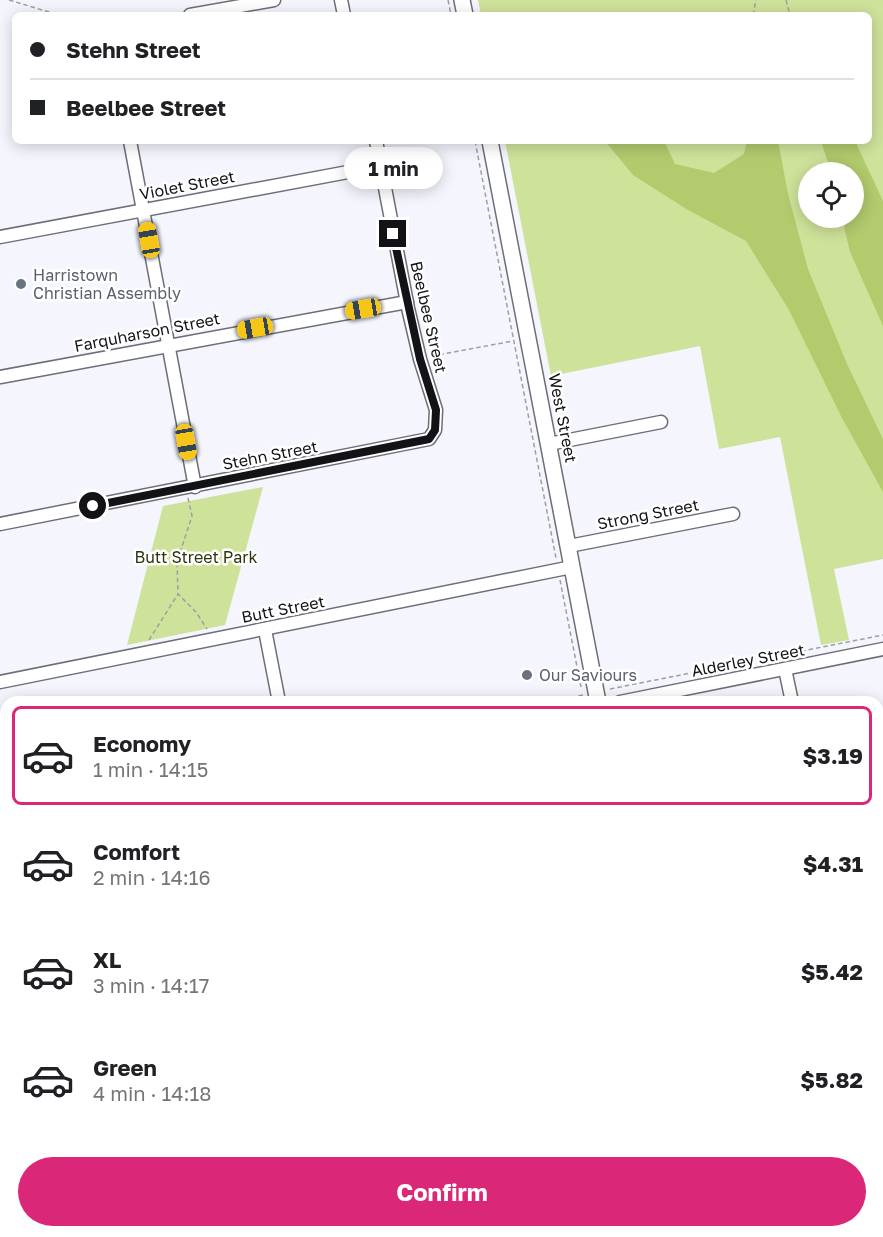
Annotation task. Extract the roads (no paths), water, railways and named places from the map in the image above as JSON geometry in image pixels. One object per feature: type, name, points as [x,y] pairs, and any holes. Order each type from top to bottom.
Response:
[{"type":"main road","name":"West Street","points":[[490,144],[521,339],[549,444],[569,546],[565,568],[597,696]]},
{"type":"street","points":[[202,6],[274,0]]},
{"type":"street","points":[[131,144],[168,344],[190,488]]},
{"type":"street","name":"Beelbee Street","points":[[376,144],[407,302],[420,359],[436,410],[435,430]]},
{"type":"street","name":"Violet Street","points":[[0,237],[380,166]]},
{"type":"street","name":"Farquharson Street","points":[[0,377],[168,344],[407,302]]},
{"type":"street","points":[[549,444],[661,422]]},
{"type":"street","name":"Stehn Street","points":[[0,524],[421,442],[429,439],[435,430]]},
{"type":"street","name":"Strong Street","points":[[569,546],[733,514]]},
{"type":"street","name":"Butt Street","points":[[0,682],[565,568]]},
{"type":"street","points":[[265,630],[278,696]]},
{"type":"street","name":"Alderley Street","points":[[650,696],[883,650]]},
{"type":"street","points":[[785,669],[791,696]]},
{"type":"place","name":"Harristown Christian Assembly","points":[[21,284]]},
{"type":"place","name":"Our Saviours","points":[[527,675]]},
{"type":"park label","name":"Butt Street Park","points":[[196,557]]}]
